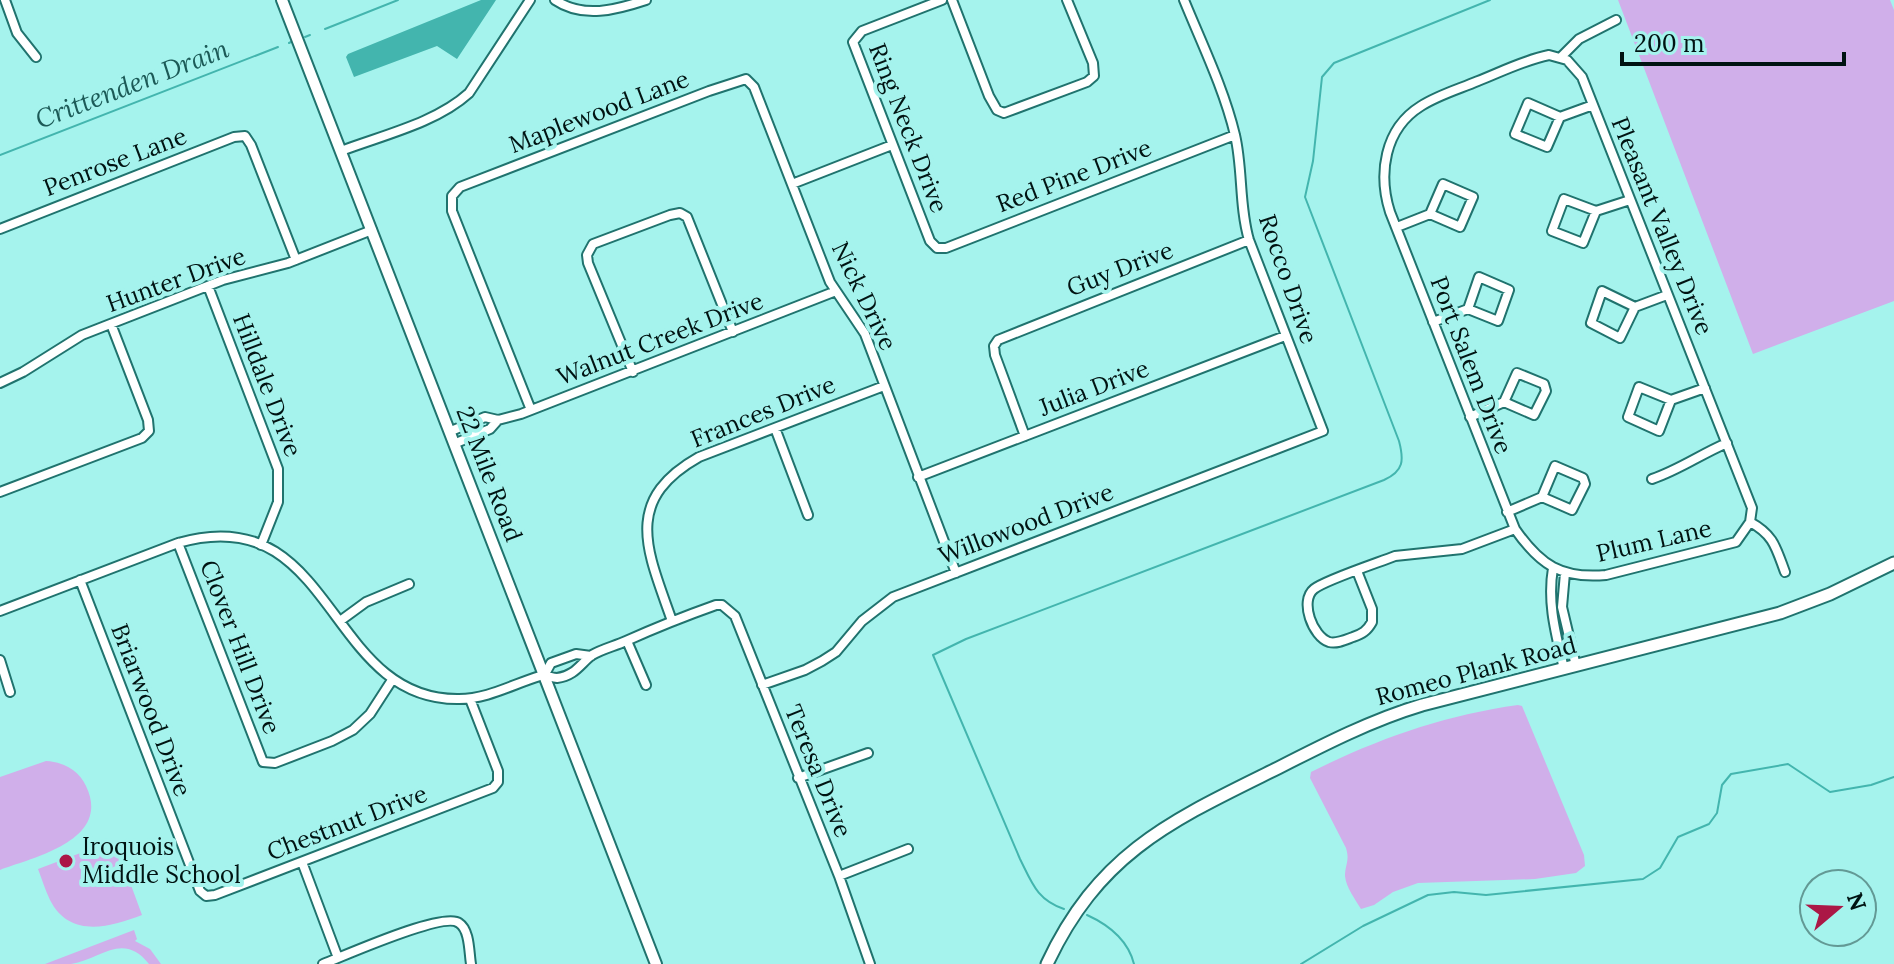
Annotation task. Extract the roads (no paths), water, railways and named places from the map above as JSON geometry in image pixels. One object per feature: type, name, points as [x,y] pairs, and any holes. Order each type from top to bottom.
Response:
[{"type":"main road","name":"Romeo Plank Road","points":[[1047,964],[1073,917],[1099,882],[1143,841],[1175,820],[1375,721],[1435,701],[1780,613],[1830,594],[1894,563]]},
{"type":"street","points":[[5,0],[17,33],[36,57]]},
{"type":"street","name":"22 Mile Road","points":[[282,0],[656,964]]},
{"type":"street","points":[[341,151],[457,104],[477,82],[530,0]]},
{"type":"street","points":[[555,0],[563,6],[590,12],[617,10],[646,0]]},
{"type":"street","name":"Ring Neck Drive","points":[[930,241],[855,49],[855,38],[862,31],[942,0]]},
{"type":"street","points":[[952,0],[997,110],[1010,113],[1087,82],[1094,76],[1093,63],[1067,0]]},
{"type":"street","name":"Rocco Drive","points":[[1184,0],[1235,135],[1249,240],[1323,431]]},
{"type":"street","points":[[1561,57],[1579,39],[1616,20]]},
{"type":"street","name":"Port Salem Drive","points":[[1561,57],[1541,57],[1423,105],[1400,126],[1389,147],[1384,182],[1387,201],[1507,512],[1533,553],[1565,573]]},
{"type":"street","name":"Pleasant Valley Drive","points":[[1561,57],[1572,63],[1579,72],[1593,105],[1751,504],[1748,526]]},
{"type":"street","name":"Maplewood Lane","points":[[531,410],[452,211],[452,196],[460,187],[743,78],[751,83]]},
{"type":"street","name":"Nick Drive","points":[[751,83],[836,291],[865,334],[956,573]]},
{"type":"street","points":[[1560,117],[1547,147],[1515,134],[1528,103],[1560,117],[1593,105]]},
{"type":"street","name":"Red Pine Drive","points":[[930,241],[937,248],[946,248],[1235,135]]},
{"type":"street","name":"Penrose Lane","points":[[0,229],[238,136],[245,136],[296,260]]},
{"type":"street","points":[[792,184],[892,145]]},
{"type":"street","points":[[1397,227],[1430,214],[1460,227],[1473,197],[1443,184],[1430,214]]},
{"type":"street","points":[[1596,211],[1583,243],[1552,231],[1564,199],[1596,211],[1630,200]]},
{"type":"street","points":[[633,372],[587,255],[593,244],[670,215],[680,213],[687,217],[733,332]]},
{"type":"street","name":"Hunter Drive","points":[[0,383],[23,372],[71,340],[208,286],[296,260],[372,230]]},
{"type":"street","name":"Guy Drive","points":[[1025,436],[995,355],[994,346],[1005,335],[1249,240]]},
{"type":"street","points":[[1433,322],[1468,309],[1498,321],[1509,290],[1479,277],[1468,309]]},
{"type":"street","name":"Hilldale Drive","points":[[208,286],[278,469],[278,502],[261,545]]},
{"type":"street","name":"Walnut Creek Drive","points":[[451,431],[485,417],[498,420],[531,410],[836,291]]},
{"type":"street","points":[[1635,307],[1602,291],[1591,323],[1620,338],[1635,307],[1667,295]]},
{"type":"street","points":[[0,492],[142,438],[149,431],[148,420],[111,324]]},
{"type":"street","name":"Julia Drive","points":[[918,477],[1285,336]]},
{"type":"street","points":[[1470,417],[1504,402],[1517,373],[1544,384],[1546,391],[1534,415],[1504,402]]},
{"type":"street","name":"Frances Drive","points":[[672,621],[649,556],[646,538],[647,519],[658,492],[677,469],[699,457],[884,386]]},
{"type":"street","points":[[1671,400],[1659,431],[1628,417],[1639,387],[1671,400],[1705,388]]},
{"type":"street","name":"Walnut Creek Drive","points":[[456,443],[490,429],[498,420]]},
{"type":"street","points":[[775,428],[808,515]]},
{"type":"street","name":"Willowood Drive","points":[[762,685],[805,670],[836,652],[862,621],[893,597],[1323,431]]},
{"type":"street","points":[[1652,479],[1727,443]]},
{"type":"street","points":[[1507,512],[1542,497],[1555,466],[1583,478],[1585,484],[1572,510],[1542,497]]},
{"type":"street","points":[[1748,526],[1771,538],[1785,572]]},
{"type":"street","name":"Plum Lane","points":[[1565,573],[1585,577],[1606,575],[1730,544],[1748,526]]},
{"type":"street","points":[[1357,571],[1373,615],[1372,622],[1363,633],[1332,643],[1323,639],[1316,629],[1307,604],[1315,588],[1357,571],[1395,556],[1462,549],[1515,529]]},
{"type":"street","points":[[0,611],[178,543],[215,536],[239,538],[283,556],[301,571],[373,664],[392,680],[433,697],[470,699],[545,674],[551,663],[576,654],[591,656]]},
{"type":"street","name":"Clover Hill Drive","points":[[178,543],[261,758],[267,764],[332,741],[353,730],[370,714],[392,680]]},
{"type":"street","points":[[1553,568],[1550,611],[1570,668]]},
{"type":"street","points":[[1565,573],[1562,607],[1570,668]]},
{"type":"street","name":"Briarwood Drive","points":[[80,580],[200,891],[206,896]]},
{"type":"street","points":[[340,621],[366,602],[409,584]]},
{"type":"street","name":"Teresa Drive","points":[[672,621],[716,605],[722,605],[735,616],[839,876],[870,964]]},
{"type":"street","points":[[545,674],[556,678],[581,669],[591,656],[672,621]]},
{"type":"street","points":[[627,641],[646,685]]},
{"type":"street","points":[[0,660],[10,692]]},
{"type":"street","name":"Chestnut Drive","points":[[206,896],[493,788],[498,782],[498,771],[470,699]]},
{"type":"street","points":[[798,778],[868,753]]},
{"type":"street","points":[[839,876],[908,849]]},
{"type":"street","points":[[302,862],[338,958]]},
{"type":"street","points":[[323,964],[422,926],[449,919],[459,922],[466,935],[471,964]]},
{"type":"water","points":[[481,0],[496,0],[457,59],[437,46],[354,77],[346,57],[348,54]]},
{"type":"waterway","name":"Crittenden Drain","points":[[325,29],[398,0]]},
{"type":"waterway","points":[[1064,909],[1041,896],[1028,876],[933,655],[966,639],[1384,480],[1399,469],[1402,459],[1399,441],[1305,197],[1313,161],[1322,77],[1334,63],[1490,0]]},
{"type":"waterway","name":"Crittenden Drain","points":[[305,37],[310,35]]},
{"type":"waterway","name":"Crittenden Drain","points":[[0,155],[278,47]]},
{"type":"waterway","points":[[1301,964],[1363,926],[1428,895],[1454,892],[1486,895],[1643,879],[1660,868],[1678,837],[1709,824],[1717,813],[1722,785],[1731,774],[1788,764],[1830,792],[1871,785],[1894,777]]},
{"type":"waterway","points":[[1087,915],[1116,934],[1134,964]]},
{"type":"place","name":"Iroquois Middle School","points":[[66,861]]}]
